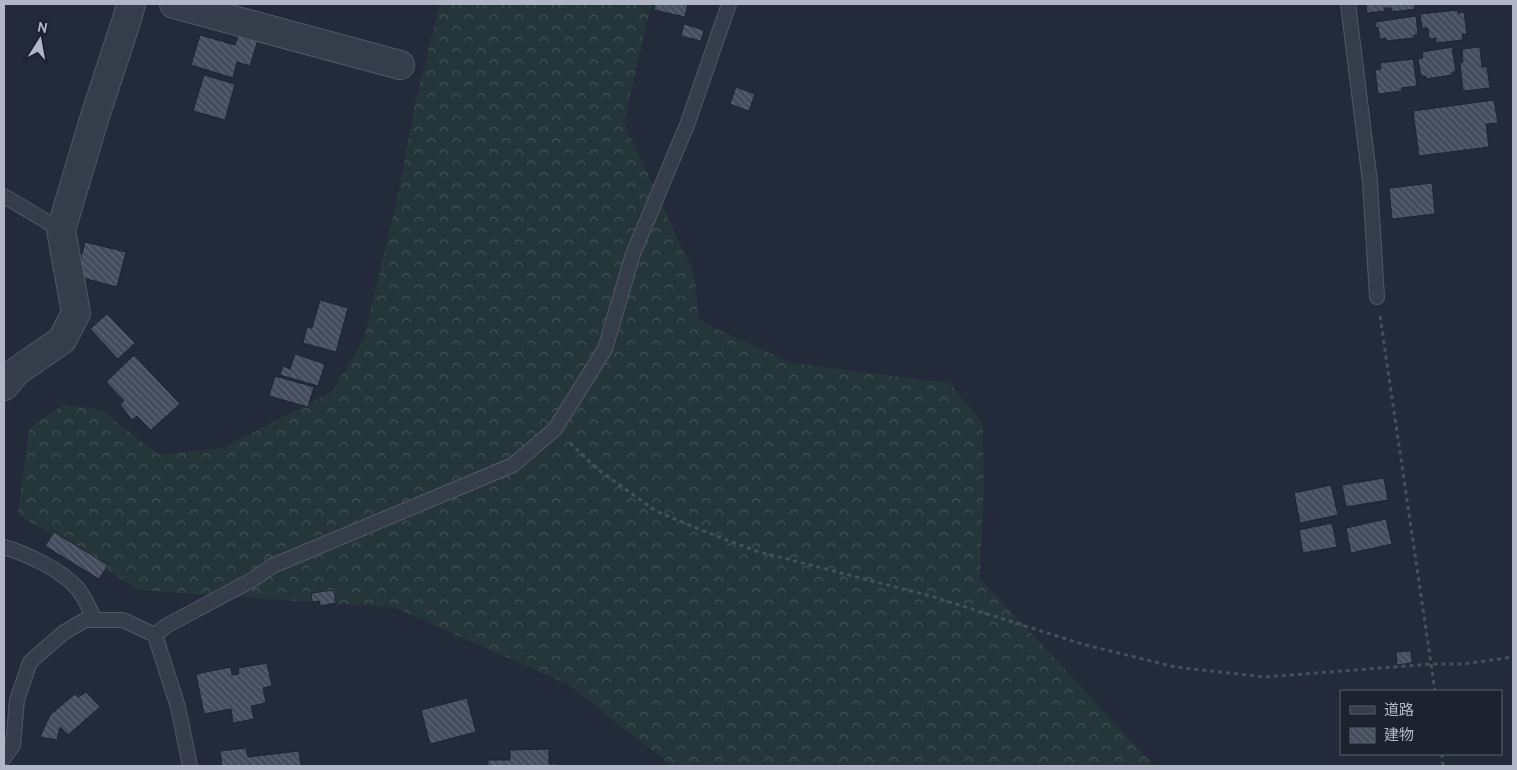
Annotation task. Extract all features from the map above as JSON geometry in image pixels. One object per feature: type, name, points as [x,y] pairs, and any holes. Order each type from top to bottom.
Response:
[{"type":"street","points":[[4,386],[17,371],[62,340],[76,313],[61,230],[131,4]]},
{"type":"street","points":[[174,4],[400,66]]},
{"type":"lane","points":[[155,636],[166,626],[254,579],[272,566],[513,465],[555,429],[605,349],[633,254],[687,124],[728,4]]},
{"type":"lane","points":[[1348,4],[1370,182],[1377,297]]},
{"type":"lane","points":[[4,196],[61,230]]},
{"type":"lane","points":[[4,547],[61,574],[78,589],[95,620]]},
{"type":"lane","points":[[4,758],[13,745],[17,700],[30,662],[63,633],[85,620],[122,620],[155,636],[178,707],[190,766]]},
{"type":"path","points":[[1377,297],[1435,690]]},
{"type":"path","points":[[555,429],[596,468],[656,511],[706,532],[756,551],[934,597],[1082,644],[1175,667],[1266,677],[1432,664],[1463,664],[1513,657]]},
{"type":"green space","points":[[440,4],[651,4],[624,123],[695,276],[698,320],[791,363],[949,383],[983,423],[984,486],[980,578],[1154,766],[672,766],[567,684],[396,608],[139,590],[18,514],[29,428],[64,405],[101,410],[159,455],[223,448],[333,391],[364,338],[397,200],[416,99]]},
{"type":"building","points":[[655,4],[688,4],[685,17],[654,10]]},
{"type":"building","points":[[1366,4],[1415,4],[1415,9],[1392,12],[1391,8],[1384,8],[1385,11],[1367,13]]},
{"type":"building","points":[[1458,10],[1458,13],[1464,12],[1467,34],[1462,34],[1463,40],[1436,43],[1436,38],[1429,39],[1428,28],[1422,28],[1420,14]]},
{"type":"building","points":[[1416,16],[1418,35],[1414,35],[1414,38],[1386,41],[1386,38],[1380,39],[1375,22]]},
{"type":"building","points":[[684,24],[704,30],[701,41],[681,36]]},
{"type":"building","points":[[240,30],[259,36],[250,66],[237,62],[233,78],[191,65],[200,35],[235,45]]},
{"type":"building","points":[[1452,47],[1456,72],[1452,72],[1452,75],[1426,79],[1426,76],[1421,76],[1418,59],[1423,58],[1422,52]]},
{"type":"building","points":[[1480,47],[1482,67],[1487,67],[1490,88],[1463,91],[1460,63],[1463,62],[1462,49]]},
{"type":"building","points":[[1413,59],[1417,86],[1401,88],[1402,91],[1378,94],[1375,70],[1381,69],[1380,63]]},
{"type":"building","points":[[204,75],[235,84],[225,120],[193,111]]},
{"type":"building","points":[[736,87],[755,94],[749,111],[730,104]]},
{"type":"building","points":[[1494,100],[1498,123],[1486,124],[1489,147],[1419,156],[1413,111]]},
{"type":"building","points":[[1432,183],[1435,214],[1392,219],[1389,188]]},
{"type":"building","points":[[85,242],[126,252],[117,287],[76,276]]},
{"type":"building","points":[[320,300],[348,308],[336,352],[303,343],[307,327],[312,328]]},
{"type":"building","points":[[107,314],[135,343],[118,359],[90,329]]},
{"type":"building","points":[[295,354],[325,364],[318,386],[280,375],[283,366],[290,369]]},
{"type":"building","points":[[134,355],[180,404],[151,430],[137,416],[132,420],[120,404],[124,401],[106,382]]},
{"type":"building","points":[[275,376],[314,387],[308,407],[269,396]]},
{"type":"building","points":[[1384,478],[1388,500],[1346,507],[1342,485]]},
{"type":"building","points":[[1331,485],[1338,515],[1300,523],[1294,493]]},
{"type":"building","points":[[1386,519],[1392,544],[1351,553],[1346,528]]},
{"type":"building","points":[[1332,523],[1337,547],[1303,553],[1299,530]]},
{"type":"building","points":[[54,532],[108,565],[99,579],[45,546]]},
{"type":"building","points":[[334,590],[336,603],[320,606],[319,601],[312,602],[311,593]]},
{"type":"building","points":[[1411,651],[1412,663],[1397,665],[1396,652]]},
{"type":"building","points":[[267,663],[272,686],[263,688],[266,703],[251,706],[254,719],[233,723],[231,709],[204,714],[196,674],[231,667],[232,675],[239,674],[238,668]]},
{"type":"building","points":[[86,692],[100,707],[68,735],[60,727],[57,740],[40,737],[50,715],[75,694],[78,697]]},
{"type":"building","points":[[467,698],[476,732],[430,744],[421,710]]},
{"type":"building","points":[[246,748],[248,757],[299,751],[301,766],[222,766],[220,751]]},
{"type":"building","points":[[549,749],[549,764],[559,764],[559,766],[488,766],[488,760],[510,760],[510,750]]}]
